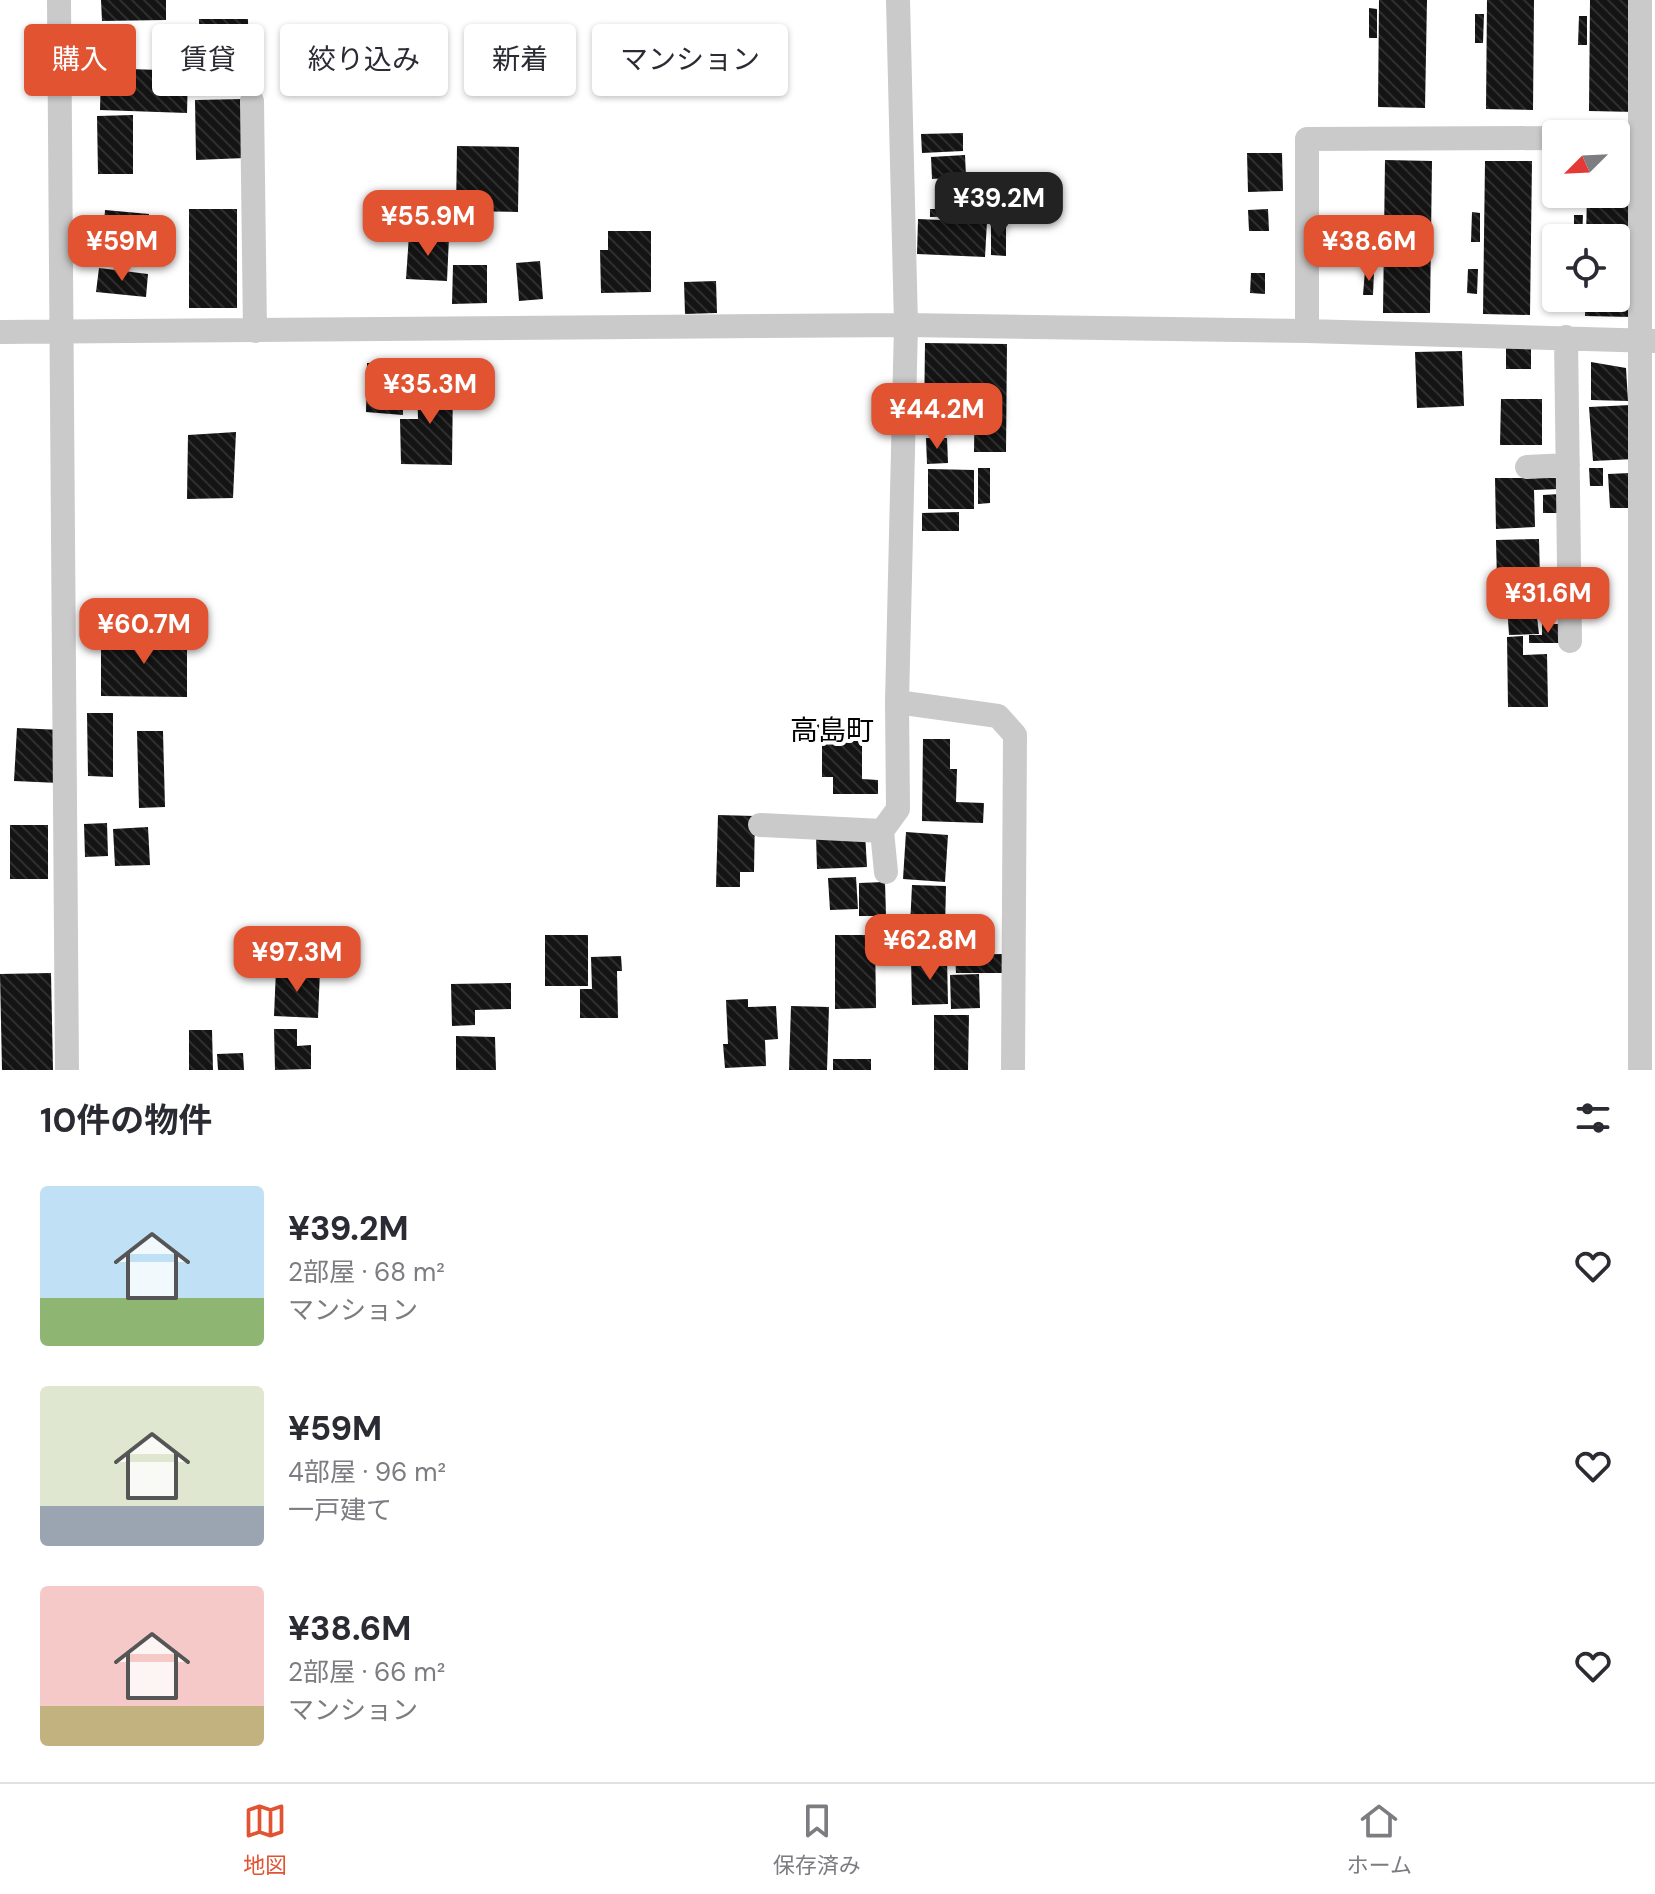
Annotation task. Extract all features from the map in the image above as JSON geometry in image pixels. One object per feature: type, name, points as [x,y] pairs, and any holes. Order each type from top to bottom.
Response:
[{"type":"street","points":[[59,0],[67,1070]]},
{"type":"street","points":[[886,872],[882,831],[898,809],[897,702],[906,325],[898,0]]},
{"type":"street","points":[[1630,120],[1640,0]]},
{"type":"street","points":[[252,101],[255,331]]},
{"type":"street","points":[[1307,331],[1307,139],[1542,138]]},
{"type":"street","points":[[1630,159],[1647,341],[1640,1070]]},
{"type":"street","points":[[0,332],[906,325],[1307,331],[1647,341]]},
{"type":"street","points":[[1566,337],[1570,641]]},
{"type":"street","points":[[1527,467],[1568,465]]},
{"type":"street","points":[[897,702],[998,716],[1015,735],[1013,1070]]},
{"type":"street","points":[[760,825],[882,831]]},
{"type":"building","points":[[101,0],[166,0],[166,20],[102,21]]},
{"type":"building","points":[[1379,0],[1427,0],[1425,108],[1378,107]]},
{"type":"building","points":[[1487,0],[1534,0],[1533,110],[1486,109]]},
{"type":"building","points":[[1590,0],[1637,0],[1636,112],[1589,111]]},
{"type":"building","points":[[1369,8],[1377,9],[1377,38],[1369,38]]},
{"type":"building","points":[[1475,14],[1484,14],[1483,43],[1475,43]]},
{"type":"building","points":[[1579,16],[1587,16],[1587,45],[1578,45]]},
{"type":"building","points":[[199,19],[248,19],[248,24],[199,24]]},
{"type":"building","points":[[136,69],[152,70],[152,96],[187,96],[187,113],[100,110],[100,96],[136,96]]},
{"type":"building","points":[[244,99],[245,158],[196,160],[195,100]]},
{"type":"building","points":[[133,115],[133,174],[98,174],[97,116]]},
{"type":"building","points":[[963,133],[963,151],[922,153],[921,134]]},
{"type":"building","points":[[457,146],[519,147],[518,212],[456,211]]},
{"type":"building","points":[[1247,153],[1282,153],[1283,191],[1248,192]]},
{"type":"building","points":[[965,155],[966,177],[932,179],[931,157]]},
{"type":"building","points":[[1385,160],[1432,161],[1430,313],[1383,313]]},
{"type":"building","points":[[1485,161],[1532,161],[1530,315],[1483,314]]},
{"type":"building","points":[[1630,164],[1634,164],[1632,317],[1585,316],[1585,312],[1630,312],[1630,224],[1586,224],[1587,208],[1630,208]]},
{"type":"building","points":[[975,192],[975,216],[930,217],[930,209],[937,209],[936,193]]},
{"type":"building","points":[[982,194],[1005,194],[1005,221],[982,221]]},
{"type":"building","points":[[189,209],[237,209],[237,308],[189,308]]},
{"type":"building","points":[[1268,209],[1269,231],[1249,231],[1248,210]]},
{"type":"building","points":[[105,210],[149,214],[147,241],[103,238]]},
{"type":"building","points":[[1472,212],[1480,213],[1480,242],[1471,242]]},
{"type":"building","points":[[1574,215],[1583,215],[1583,224],[1574,224]]},
{"type":"building","points":[[1367,216],[1374,216],[1374,245],[1366,245]]},
{"type":"building","points":[[918,219],[987,222],[985,257],[917,254]]},
{"type":"building","points":[[991,224],[1006,224],[1006,256],[991,255]]},
{"type":"building","points":[[608,231],[651,231],[651,292],[601,293],[600,250],[608,250]]},
{"type":"building","points":[[409,235],[449,237],[447,281],[406,279]]},
{"type":"building","points":[[540,261],[543,299],[519,301],[516,263]]},
{"type":"building","points":[[453,265],[487,265],[487,303],[452,304]]},
{"type":"building","points":[[99,268],[148,274],[146,297],[96,292]]},
{"type":"building","points":[[1468,269],[1478,269],[1477,294],[1467,293]]},
{"type":"building","points":[[1365,270],[1374,271],[1373,295],[1363,295]]},
{"type":"building","points":[[1251,273],[1265,273],[1265,294],[1250,293]]},
{"type":"building","points":[[716,281],[717,313],[685,314],[684,282]]},
{"type":"building","points":[[925,343],[1007,344],[1006,452],[974,452],[975,385],[958,384],[958,422],[924,422]]},
{"type":"building","points":[[1531,344],[1531,369],[1506,369],[1506,345]]},
{"type":"building","points":[[1462,351],[1464,406],[1417,408],[1415,352]]},
{"type":"building","points":[[402,362],[403,415],[366,412],[367,363]]},
{"type":"building","points":[[1591,362],[1626,368],[1628,401],[1591,400]]},
{"type":"building","points":[[417,381],[453,381],[452,465],[401,464],[400,419],[418,419]]},
{"type":"building","points":[[1501,399],[1542,399],[1542,445],[1500,445]]},
{"type":"building","points":[[1631,405],[1634,459],[1593,461],[1589,407]]},
{"type":"building","points":[[236,432],[233,498],[187,499],[188,435]]},
{"type":"building","points":[[926,438],[947,438],[948,463],[927,464]]},
{"type":"building","points":[[978,468],[990,468],[990,503],[978,504]]},
{"type":"building","points":[[1589,468],[1603,468],[1603,486],[1590,486]]},
{"type":"building","points":[[928,469],[974,470],[974,509],[928,509]]},
{"type":"building","points":[[1630,473],[1631,508],[1610,508],[1608,474]]},
{"type":"building","points":[[1495,478],[1557,478],[1559,489],[1534,490],[1535,527],[1496,529]]},
{"type":"building","points":[[1560,494],[1561,513],[1543,513],[1543,495]]},
{"type":"building","points":[[959,512],[959,531],[922,531],[922,513]]},
{"type":"building","points":[[1539,539],[1540,580],[1497,581],[1496,540]]},
{"type":"building","points":[[1506,590],[1534,591],[1539,634],[1509,635]]},
{"type":"building","points":[[1542,624],[1562,624],[1562,643],[1529,643],[1529,635],[1542,635]]},
{"type":"building","points":[[101,636],[187,637],[187,697],[101,696]]},
{"type":"building","points":[[1523,636],[1523,655],[1547,654],[1548,707],[1508,707],[1507,637]]},
{"type":"building","points":[[87,713],[113,713],[113,777],[88,776]]},
{"type":"building","points":[[817,724],[862,724],[862,779],[878,780],[878,794],[833,794],[833,777],[822,777],[822,743],[817,743]]},
{"type":"building","points":[[17,728],[62,730],[59,783],[14,781]]},
{"type":"building","points":[[137,731],[163,731],[165,807],[139,808]]},
{"type":"building","points":[[923,739],[950,739],[950,769],[957,769],[956,802],[984,803],[983,823],[922,821]]},
{"type":"building","points":[[718,815],[755,816],[754,872],[740,872],[740,887],[716,887]]},
{"type":"building","points":[[107,823],[108,856],[85,857],[84,824]]},
{"type":"building","points":[[10,825],[48,825],[48,879],[10,879]]},
{"type":"building","points":[[148,827],[150,865],[115,866],[113,829]]},
{"type":"building","points":[[906,832],[948,835],[945,882],[903,879]]},
{"type":"building","points":[[865,833],[867,867],[817,869],[816,835]]},
{"type":"building","points":[[856,877],[858,909],[830,910],[828,878]]},
{"type":"building","points":[[885,882],[886,916],[859,916],[859,883]]},
{"type":"building","points":[[912,885],[946,886],[945,929],[910,927]]},
{"type":"building","points":[[545,935],[588,935],[588,986],[545,986]]},
{"type":"building","points":[[835,935],[875,935],[876,1008],[835,1009]]},
{"type":"building","points":[[1002,954],[1003,973],[956,973],[955,955]]},
{"type":"building","points":[[621,956],[622,971],[617,971],[618,1018],[580,1018],[580,989],[592,989],[591,957]]},
{"type":"building","points":[[947,958],[948,1004],[912,1005],[911,959]]},
{"type":"building","points":[[276,969],[320,971],[318,1018],[274,1016]]},
{"type":"building","points":[[51,973],[53,1070],[2,1070],[0,974]]},
{"type":"building","points":[[979,974],[980,1008],[951,1009],[950,975]]},
{"type":"building","points":[[511,983],[511,1009],[475,1010],[475,1025],[452,1026],[451,984]]},
{"type":"building","points":[[748,999],[748,1007],[776,1006],[778,1039],[765,1040],[766,1066],[725,1068],[723,1044],[728,1044],[726,1000]]},
{"type":"building","points":[[791,1006],[829,1007],[827,1070],[789,1070]]},
{"type":"building","points":[[934,1015],[969,1015],[968,1070],[934,1070]]},
{"type":"building","points":[[274,1029],[297,1029],[297,1046],[311,1045],[311,1069],[275,1070]]},
{"type":"building","points":[[189,1030],[212,1030],[213,1070],[189,1070]]},
{"type":"building","points":[[456,1036],[495,1037],[496,1070],[456,1070]]},
{"type":"building","points":[[243,1053],[244,1070],[218,1070],[217,1054]]},
{"type":"building","points":[[833,1059],[871,1059],[871,1070],[833,1070]]},
{"type":"district","name":"高島町","points":[[832,730]]}]
